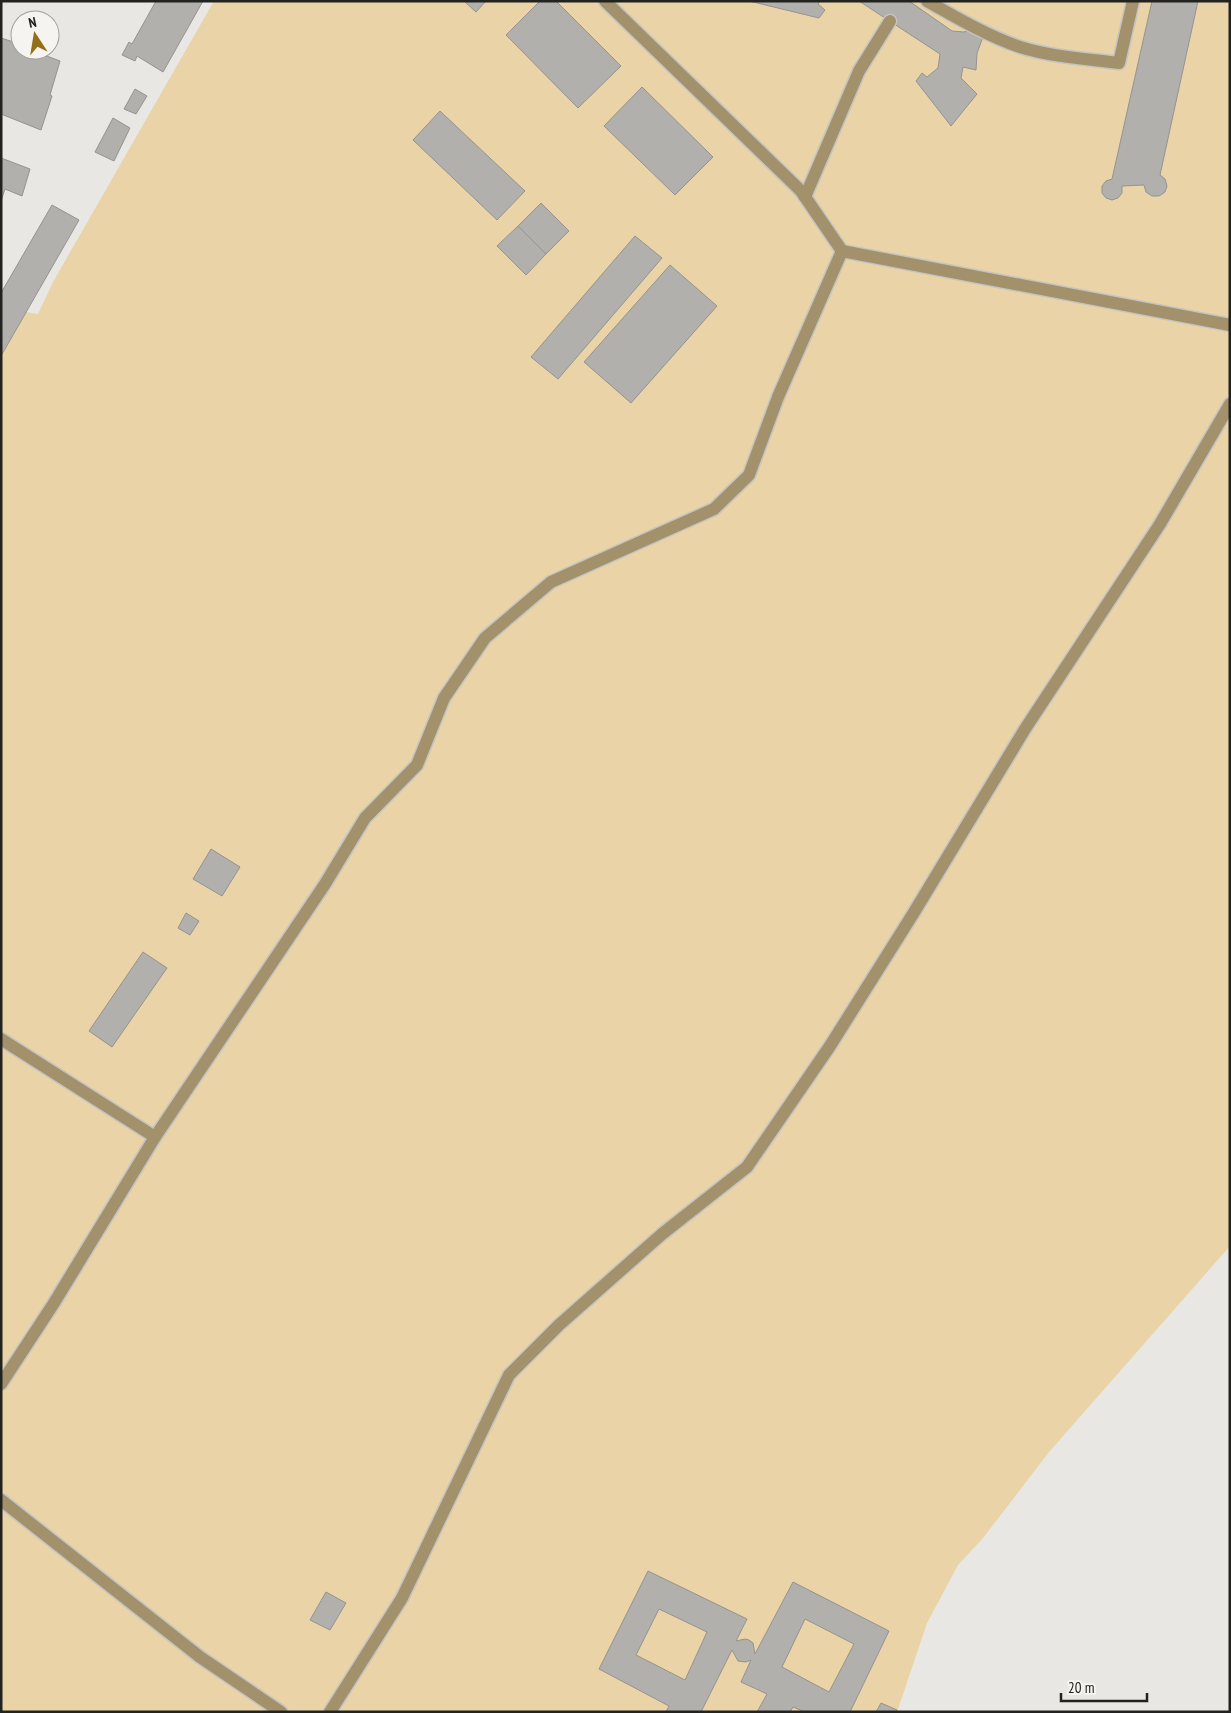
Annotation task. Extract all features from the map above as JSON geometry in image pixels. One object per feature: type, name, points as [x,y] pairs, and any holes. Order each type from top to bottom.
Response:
[{"type":"street","points":[[605,1],[801,191],[842,250],[1230,325]]},
{"type":"street","points":[[927,1],[968,24],[1021,47],[1059,55],[1120,63],[1133,1]]},
{"type":"street","points":[[805,197],[859,71],[890,21]]},
{"type":"street","points":[[1,1384],[54,1303],[156,1137],[325,884],[366,818],[416,765],[444,698],[485,638],[551,582],[714,509],[749,475],[778,397],[842,250]]},
{"type":"street","points":[[330,1712],[402,1598],[508,1374],[559,1325],[662,1234],[747,1167],[840,1030],[1025,729],[1160,524],[1230,404]]},
{"type":"street","points":[[1,1039],[156,1137]]},
{"type":"street","points":[[1,1500],[200,1657],[281,1712]]},
{"type":"shaded area","points":[[214,1],[1230,1],[1230,1246],[1049,1452],[983,1538],[958,1565],[927,1623],[897,1712],[1,1712],[1,308],[38,314],[53,282]]},
{"type":"building","points":[[156,1],[203,1],[163,72],[137,56],[135,61],[122,55],[129,42],[132,44]]},
{"type":"building","points":[[464,1],[486,1],[476,12]]},
{"type":"building","points":[[540,1],[556,1],[621,66],[578,108],[506,35]]},
{"type":"building","points":[[749,1],[820,1],[818,4],[825,10],[819,18]]},
{"type":"building","points":[[859,1],[909,1],[952,31],[964,32],[971,29],[983,37],[977,53],[976,70],[963,67],[961,78],[977,94],[951,126],[916,81],[922,73],[927,77],[938,68],[940,54]]},
{"type":"building","points":[[1152,1],[1198,1],[1160,175],[1165,179],[1167,186],[1165,192],[1159,196],[1152,196],[1146,192],[1144,185],[1122,186],[1122,193],[1118,198],[1112,200],[1106,198],[1102,193],[1102,186],[1106,181],[1112,179]]},
{"type":"building","points":[[1,38],[10,41],[10,60],[60,61],[50,95],[52,96],[41,130],[1,114]]},
{"type":"building","points":[[642,87],[713,157],[675,195],[604,126]]},
{"type":"building","points":[[135,89],[147,96],[136,114],[124,109]]},
{"type":"building","points":[[440,111],[525,191],[497,220],[413,140]]},
{"type":"building","points":[[113,118],[130,128],[114,161],[95,152]]},
{"type":"building","points":[[1,158],[30,169],[22,196],[5,189],[1,201]]},
{"type":"building","points":[[541,203],[569,231],[546,254],[518,226]]},
{"type":"building","points":[[52,205],[79,220],[1,356],[1,293]]},
{"type":"building","points":[[518,226],[546,254],[526,275],[497,246]]},
{"type":"building","points":[[635,236],[662,258],[558,379],[531,357]]},
{"type":"building","points":[[670,265],[717,306],[631,403],[584,362]]},
{"type":"building","points":[[211,849],[240,867],[222,896],[193,879]]},
{"type":"building","points":[[186,913],[199,921],[190,935],[178,928]]},
{"type":"building","points":[[143,952],[167,968],[112,1047],[89,1031]]},
{"type":"building","points":[[648,1571],[747,1619],[736,1641],[749,1640],[753,1643],[755,1654],[793,1582],[889,1631],[850,1712],[805,1712],[793,1707],[790,1712],[757,1712],[767,1694],[741,1682],[751,1660],[746,1662],[738,1661],[732,1650],[701,1712],[666,1712],[669,1706],[599,1669]],"holes":[[[659,1609],[707,1632],[685,1680],[636,1655]],[[805,1619],[854,1644],[829,1692],[782,1667]]]},
{"type":"building","points":[[326,1592],[346,1603],[330,1630],[310,1620]]},
{"type":"building","points":[[881,1703],[897,1710],[896,1712],[876,1712]]}]
